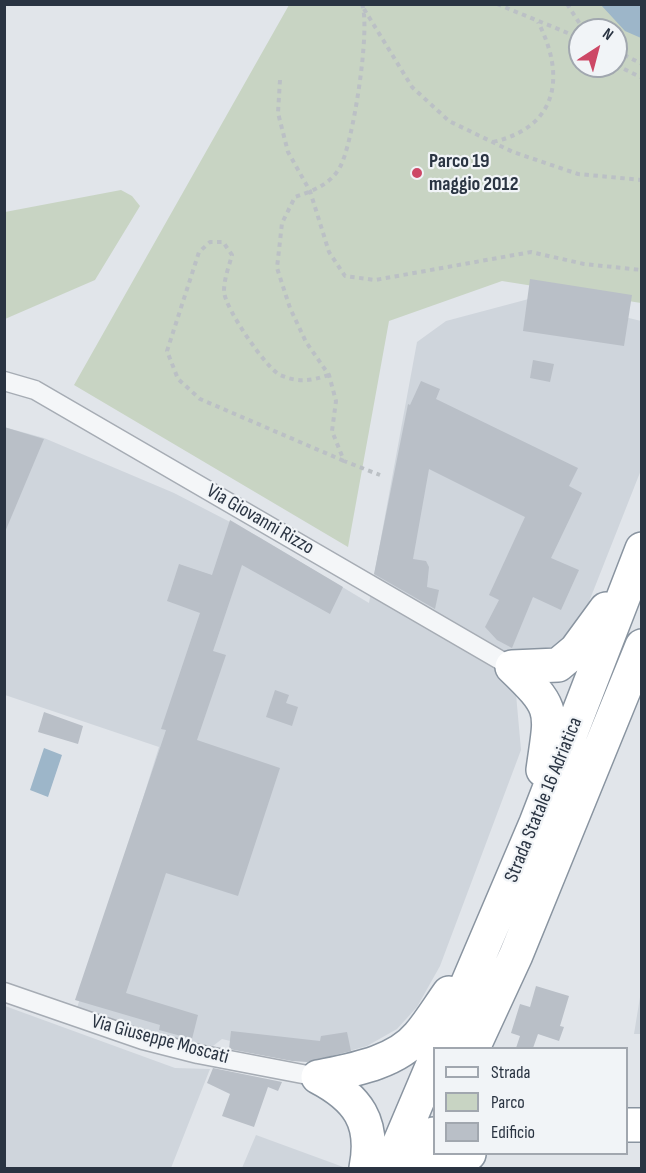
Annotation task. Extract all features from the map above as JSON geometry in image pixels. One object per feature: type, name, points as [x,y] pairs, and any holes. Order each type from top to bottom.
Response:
[{"type":"highway","points":[[512,667],[558,665],[576,650],[601,618],[642,548]]},
{"type":"highway","name":"Strada Statale 16 Adriatica","points":[[440,1047],[536,823],[642,548]]},
{"type":"highway","name":"Strada Statale 16 Adriatica","points":[[473,1047],[516,955],[642,646]]},
{"type":"highway","points":[[512,667],[539,693],[550,716],[536,823]]},
{"type":"highway","points":[[318,1077],[352,1070],[390,1057],[418,1036],[487,940]]},
{"type":"highway","points":[[486,1047],[516,955]]},
{"type":"highway","points":[[389,1168],[433,1067]]},
{"type":"highway","points":[[318,1077],[340,1089],[357,1104],[367,1131],[369,1156],[366,1168]]},
{"type":"highway","points":[[419,1168],[433,1138]]},
{"type":"highway","points":[[449,1168],[468,1155]]},
{"type":"street","name":"Via Giovanni Rizzo","points":[[4,381],[35,390],[512,667]]},
{"type":"street","name":"Via Giuseppe Moscati","points":[[4,992],[143,1040],[198,1054],[318,1077]]},
{"type":"path","points":[[497,4],[568,33]]},
{"type":"path","points":[[567,4],[576,18]]},
{"type":"path","points":[[363,6],[412,87],[449,121],[492,142],[578,174],[642,180]]},
{"type":"path","points":[[344,460],[332,431],[336,401],[329,375],[306,342],[277,268],[282,223],[295,197],[321,188],[340,167],[352,131],[362,65],[363,6]]},
{"type":"path","points":[[492,142],[516,136],[539,118],[554,92],[547,40],[538,22]]},
{"type":"path","points":[[628,57],[642,64]]},
{"type":"path","points":[[628,71],[642,78]]},
{"type":"path","points":[[280,80],[278,113],[288,152],[310,191],[329,252],[345,276],[375,280],[531,252],[584,264],[642,270]]},
{"type":"path","points":[[329,375],[305,383],[278,374],[251,342],[224,293],[232,255],[223,242],[210,242],[199,252],[167,351],[178,380],[200,399],[380,475]]},
{"type":"shaded area","points":[[540,296],[641,321],[641,470],[581,622],[516,694],[521,750],[440,966],[417,1007],[397,1029],[367,1046],[313,1061],[222,1039],[209,1049],[77,1008],[159,747],[5,695],[4,427],[44,438],[174,493],[259,537],[369,603],[417,342],[446,321]]},
{"type":"shaded area","points":[[641,991],[641,1034],[634,1034]]},
{"type":"shaded area","points":[[5,1006],[175,1068],[210,1069],[171,1168],[5,1168]]},
{"type":"shaded area","points":[[256,1135],[346,1168],[242,1168]]},
{"type":"green space","name":"Parco 19 maggio 2012","points":[[289,5],[641,5],[641,303],[502,281],[389,321],[348,547],[74,385]]},
{"type":"green space","points":[[121,190],[132,196],[140,206],[95,280],[5,319],[5,212]]},
{"type":"water","points":[[601,5],[641,5],[641,38],[628,32],[628,18],[613,18]]},
{"type":"water","points":[[44,748],[62,755],[48,797],[30,790]]},
{"type":"building","points":[[530,279],[632,295],[624,346],[523,331]]},
{"type":"building","points":[[533,360],[554,364],[550,382],[530,378]]},
{"type":"building","points":[[421,381],[440,389],[436,399],[578,468],[569,486],[582,493],[551,558],[579,570],[561,610],[533,597],[512,648],[497,640],[485,627],[499,600],[489,595],[525,517],[429,469],[413,559],[426,561],[429,567],[427,587],[439,590],[435,609],[374,574],[408,404],[410,405]]},
{"type":"building","points":[[4,427],[44,439],[5,532],[4,532]]},
{"type":"building","points":[[230,520],[343,587],[330,614],[242,565],[213,651],[226,655],[197,740],[280,768],[238,896],[166,873],[126,993],[198,1015],[192,1039],[159,1030],[160,1025],[75,1000],[166,730],[161,729],[200,613],[167,601],[179,564],[212,575]]},
{"type":"building","points":[[275,690],[289,695],[286,703],[298,707],[292,726],[266,717]]},
{"type":"building","points":[[44,712],[83,726],[78,744],[38,732]]},
{"type":"building","points":[[536,986],[569,996],[560,1026],[564,1027],[559,1041],[538,1034],[533,1047],[516,1047],[520,1036],[511,1033],[520,1004],[530,1007]]},
{"type":"building","points":[[231,1031],[320,1041],[321,1036],[347,1032],[351,1051],[307,1062],[292,1061],[229,1049]]},
{"type":"building","points":[[213,1068],[282,1082],[278,1091],[268,1087],[254,1127],[222,1116],[230,1094],[207,1083]]},
{"type":"place","name":"Parco 19 maggio 2012","points":[[417,173]]}]
